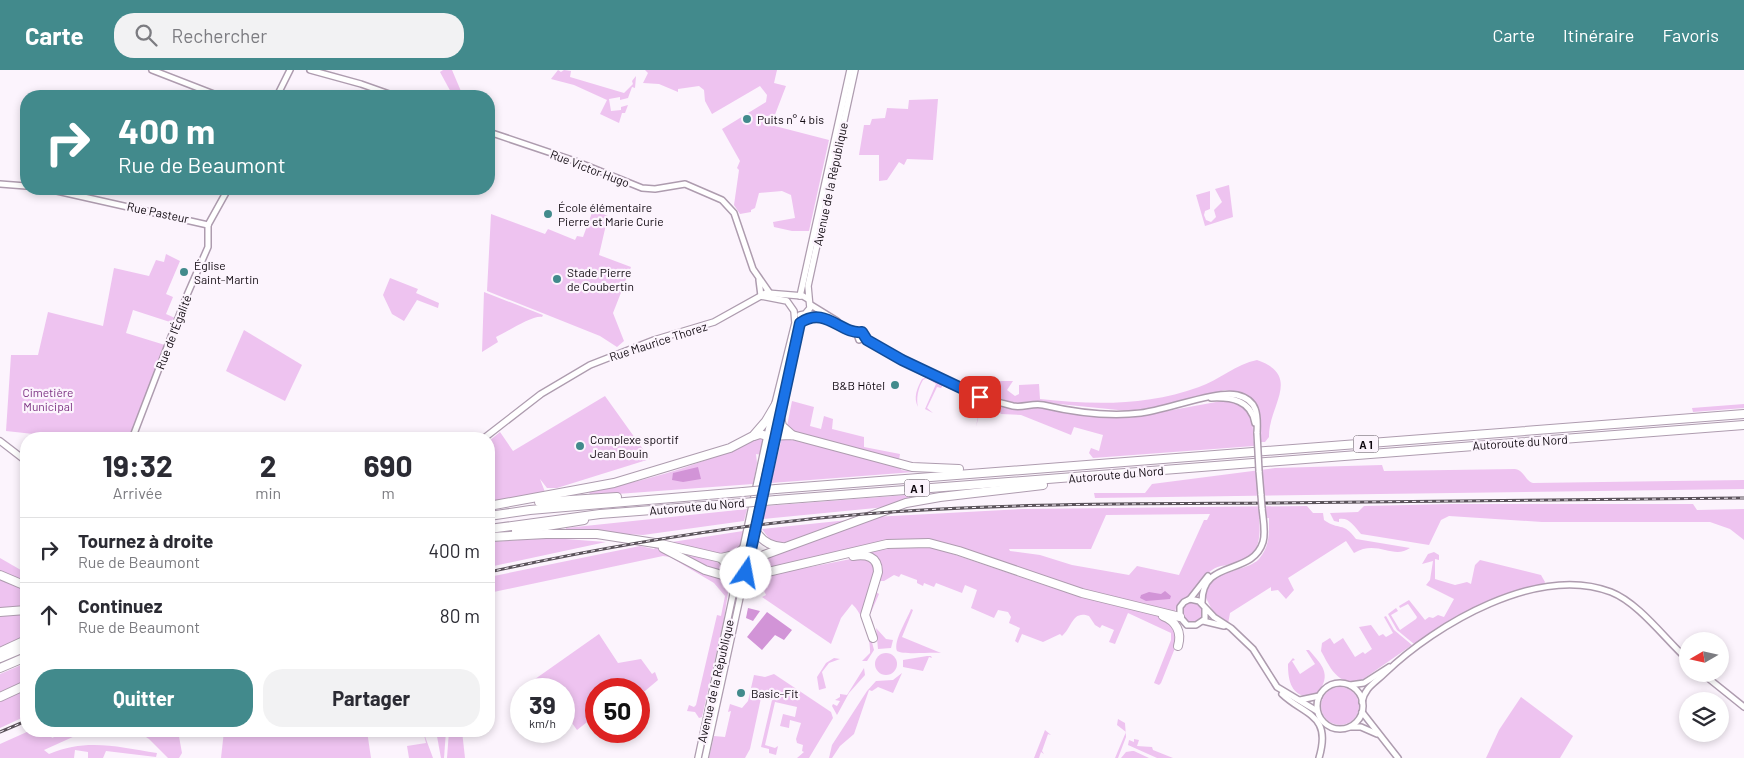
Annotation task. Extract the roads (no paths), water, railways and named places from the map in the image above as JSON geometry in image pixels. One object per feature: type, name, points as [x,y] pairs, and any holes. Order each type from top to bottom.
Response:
[{"type":"highway","points":[[753,436],[766,421],[776,404]]},
{"type":"highway","name":"Autoroute du Nord","points":[[495,515],[649,499],[988,471],[1744,414]]},
{"type":"highway","points":[[780,417],[782,426],[792,435]]},
{"type":"highway","name":"Autoroute du Nord","points":[[495,527],[600,514],[1744,425]]},
{"type":"highway","points":[[495,506],[614,483],[730,448],[760,434],[767,436],[776,434],[792,435],[912,466],[943,470],[980,468],[988,471]]},
{"type":"highway","points":[[767,436],[770,441],[767,460],[768,472]]},
{"type":"highway","points":[[748,575],[757,558],[906,503],[1048,484],[1059,479]]},
{"type":"highway","points":[[495,506],[641,495],[649,499]]},
{"type":"highway","points":[[495,536],[582,521],[600,514]]},
{"type":"highway","points":[[751,519],[755,531],[768,544],[786,546]]},
{"type":"highway","points":[[495,537],[588,534],[643,541],[721,558],[734,556],[753,539]]},
{"type":"highway","points":[[643,541],[678,555],[705,570],[729,577]]},
{"type":"highway","points":[[748,575],[887,544],[929,543],[959,551],[1082,594],[1180,617]]},
{"type":"highway","points":[[836,556],[867,555],[876,562],[878,572],[865,615],[874,638]]},
{"type":"highway","points":[[721,558],[733,571],[734,594]]},
{"type":"highway","points":[[0,575],[20,583]]},
{"type":"highway","points":[[1145,609],[1173,621],[1179,631],[1178,646]]},
{"type":"highway","points":[[0,612],[20,610]]},
{"type":"highway","points":[[0,652],[20,643]]},
{"type":"highway","points":[[0,658],[20,650]]},
{"type":"highway","points":[[0,668],[20,660]]},
{"type":"highway","points":[[0,697],[20,688]]},
{"type":"main road","name":"Avenue de la République","points":[[798,296],[850,70]]},
{"type":"main road","name":"Avenue de la République","points":[[808,299],[810,272],[855,70]]},
{"type":"main road","points":[[761,296],[785,300],[793,309],[805,314],[810,305],[808,299],[769,292]]},
{"type":"main road","name":"Rue Maurice Thorez","points":[[492,432],[541,394],[578,370],[630,348],[714,322],[769,292]]},
{"type":"main road","points":[[793,309],[793,301],[798,296]]},
{"type":"main road","name":"Avenue de la République","points":[[698,758],[751,519],[767,436],[795,323],[793,309]]},
{"type":"main road","name":"Avenue de la République","points":[[705,758],[748,575],[753,539],[800,323],[805,314]]},
{"type":"main road","points":[[800,323],[809,317],[826,319]]},
{"type":"main road","points":[[0,441],[20,456]]},
{"type":"street","points":[[152,70],[206,90]]},
{"type":"street","points":[[310,70],[378,90]]},
{"type":"street","points":[[280,90],[291,72]]},
{"type":"street","name":"Rue Victor Hugo","points":[[495,134],[575,161],[642,188],[685,184],[717,198],[730,207],[734,213],[758,280],[761,296]]},
{"type":"street","points":[[0,184],[20,186]]},
{"type":"street","name":"Rue Pasteur","points":[[75,195],[208,225]]},
{"type":"street","points":[[208,225],[225,195]]},
{"type":"street","name":"Rue de l'Égalité","points":[[135,432],[187,295],[208,246],[210,239],[208,225]]},
{"type":"street","name":"Rue Victor Hugo","points":[[758,280],[769,292]]},
{"type":"street","points":[[810,305],[857,334],[858,340],[865,338],[944,381],[976,395],[1012,406],[1039,405],[1128,414],[1208,398],[1231,399],[1240,402],[1254,415],[1264,534],[1259,550],[1249,560],[1209,579],[1203,590],[1202,602],[1214,617],[1231,628],[1253,649],[1283,695],[1308,711],[1316,720],[1322,739],[1319,758]]},
{"type":"street","points":[[805,314],[844,326]]},
{"type":"street","points":[[1231,567],[1218,569],[1210,574],[1190,599],[1182,604],[1180,617],[1184,623],[1190,626],[1203,621],[1231,628]]},
{"type":"street","points":[[1382,737],[1361,727],[1341,729],[1328,727],[1317,711],[1319,696],[1326,687],[1334,684],[1350,686],[1364,683],[1390,667],[1451,622],[1483,606],[1542,589],[1559,586],[1582,586],[1611,592],[1626,601],[1679,651]]},
{"type":"street","points":[[1190,599],[1202,602]]},
{"type":"street","points":[[1203,621],[1206,609]]},
{"type":"street","points":[[1350,727],[1355,724],[1362,712],[1362,702],[1366,691],[1390,667]]},
{"type":"street","points":[[1713,682],[1744,707]]},
{"type":"street","points":[[1350,686],[1358,692],[1362,702]]},
{"type":"street","points":[[1278,687],[1317,711]]},
{"type":"street","points":[[1299,700],[1319,696]]},
{"type":"street","points":[[1362,712],[1398,758]]},
{"type":"railway","points":[[495,571],[628,544],[770,523],[915,510],[1070,505],[1744,498]]},
{"type":"railway","points":[[0,732],[20,724]]},
{"type":"place","name":"Puits n° 4 bis","points":[[747,119]]},
{"type":"place","name":"École élémentaire Pierre et Marie Curie","points":[[548,214]]},
{"type":"place","name":"Église Saint-Martin","points":[[184,272]]},
{"type":"place","name":"Stade Pierre de Coubertin","points":[[557,279]]},
{"type":"place","name":"B&B Hôtel","points":[[895,385]]},
{"type":"place","name":"Complexe sportif Jean Bouin","points":[[580,446]]},
{"type":"place","name":"Basic-Fit","points":[[741,693]]},
{"type":"park label","name":"Cimetière Municipal","points":[[48,399]]}]
